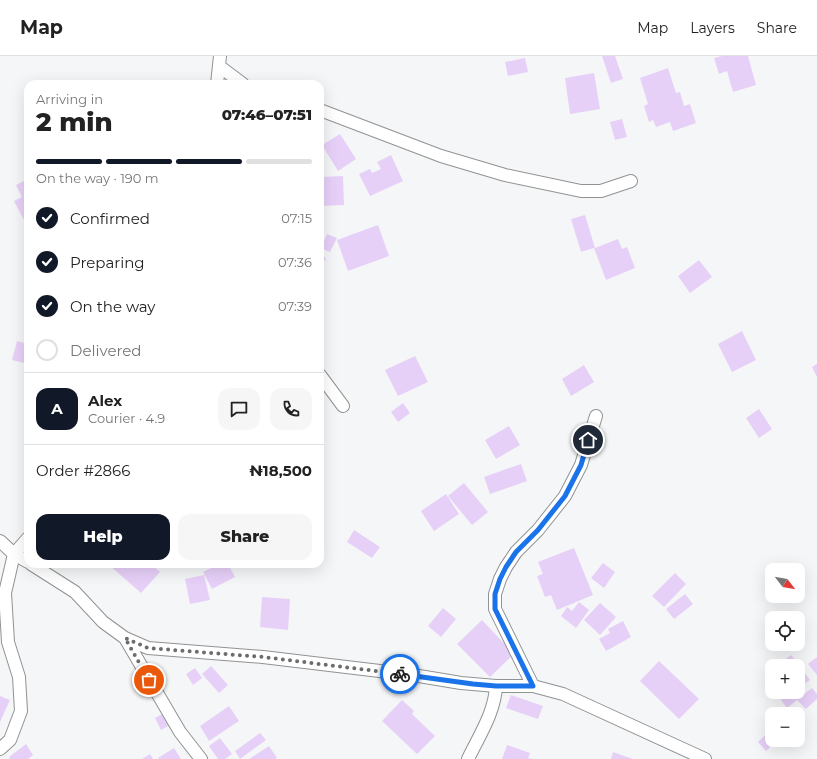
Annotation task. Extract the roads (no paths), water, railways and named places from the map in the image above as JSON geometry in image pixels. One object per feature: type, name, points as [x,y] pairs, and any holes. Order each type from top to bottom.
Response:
[{"type":"street","points":[[217,80],[219,61]]},
{"type":"street","points":[[219,61],[239,80]]},
{"type":"street","points":[[324,112],[441,156],[505,175],[581,191],[601,191],[631,181]]},
{"type":"street","points":[[324,381],[342,406]]},
{"type":"street","points":[[533,686],[495,609],[495,594],[506,567],[516,552],[538,530],[565,496],[581,465],[596,416]]},
{"type":"street","points":[[0,541],[14,554],[24,560]]},
{"type":"street","points":[[0,749],[10,740],[21,712],[19,677],[8,642],[5,593],[14,554],[24,543]]},
{"type":"street","points":[[37,568],[75,592],[103,622],[125,638],[148,648],[263,657],[405,674],[461,683],[496,686],[533,686],[563,694],[705,759]]},
{"type":"street","points":[[125,638],[180,732],[201,759]]},
{"type":"street","points":[[468,759],[492,709],[496,686]]}]
